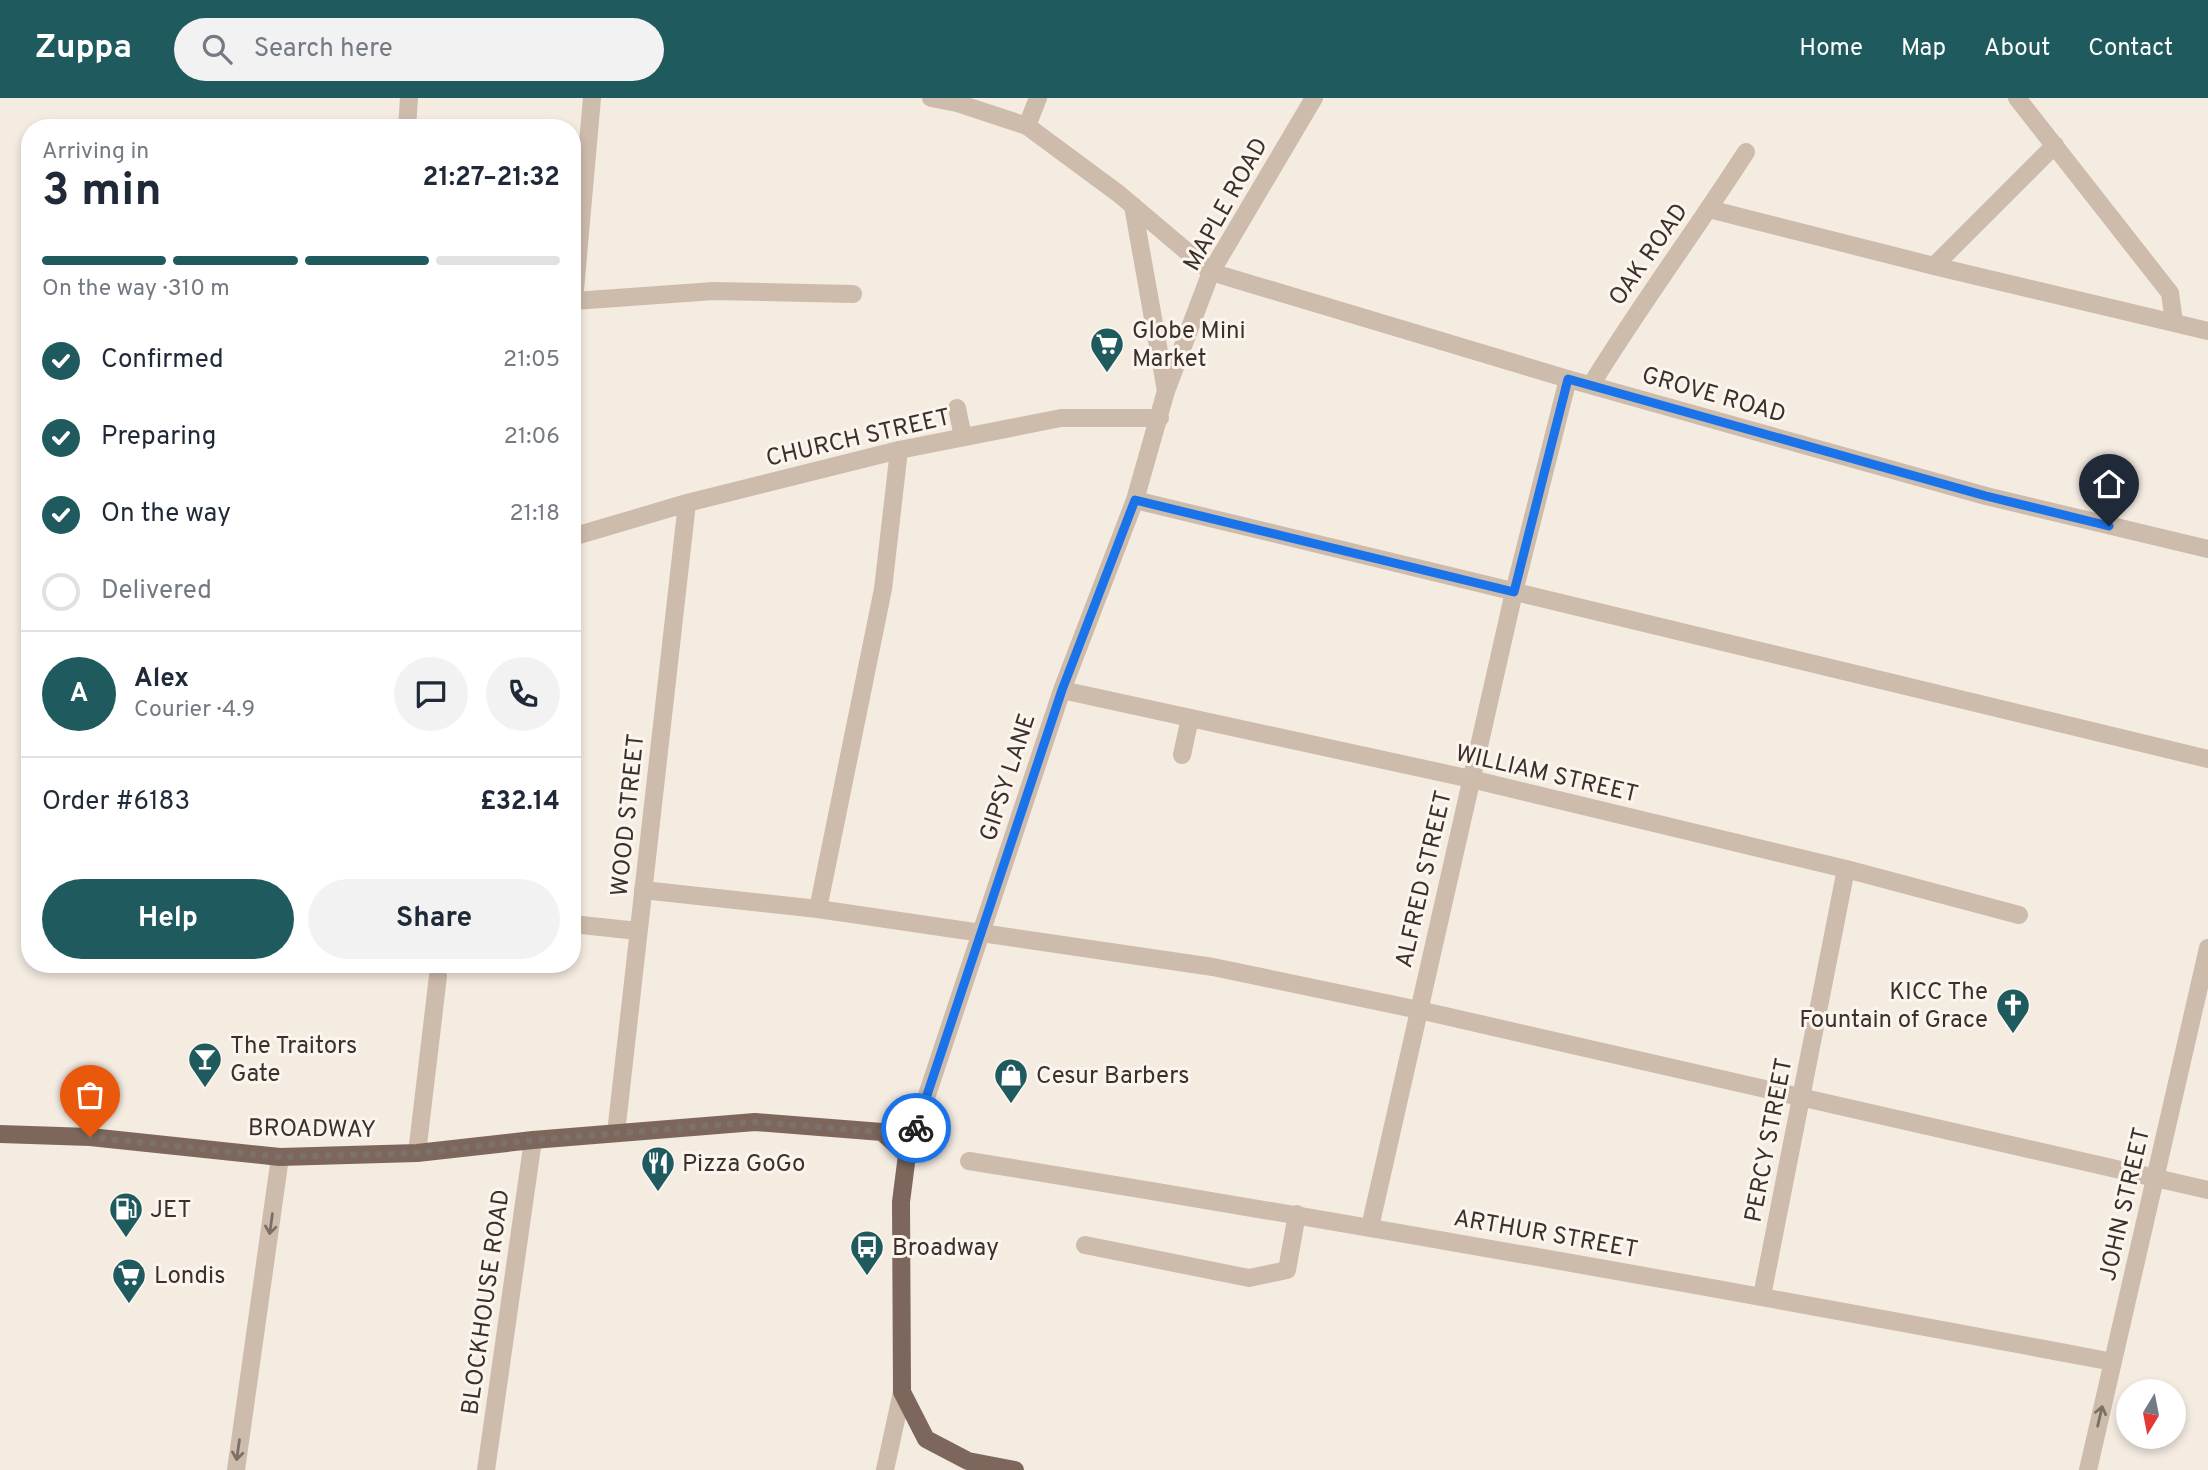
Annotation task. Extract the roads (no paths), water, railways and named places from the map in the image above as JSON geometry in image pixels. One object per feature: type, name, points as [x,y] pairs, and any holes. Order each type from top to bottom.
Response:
[{"type":"main road","name":"BROADWAY","points":[[0,1134],[90,1137],[280,1157],[416,1153],[533,1140],[755,1122],[882,1132],[907,1155]]},
{"type":"main road","points":[[907,1155],[901,1202],[902,1392],[926,1438],[968,1461],[1015,1470]]},
{"type":"street","points":[[408,119],[409,98]]},
{"type":"street","points":[[581,219],[592,98]]},
{"type":"street","points":[[931,98],[957,103],[1027,126],[1133,206],[1211,272]]},
{"type":"street","points":[[1027,126],[1038,98]]},
{"type":"street","name":"MAPLE ROAD","points":[[1160,418],[1166,391],[1211,272],[1314,98]]},
{"type":"street","points":[[2017,98],[2170,293],[2174,322]]},
{"type":"street","points":[[1934,266],[2055,145]]},
{"type":"street","name":"OAK ROAD","points":[[1591,385],[1622,334],[1746,152]]},
{"type":"street","points":[[1133,206],[1166,391]]},
{"type":"street","points":[[1709,209],[2208,331]]},
{"type":"street","name":"GROVE ROAD","points":[[1211,272],[1568,379],[1986,496],[2208,549]]},
{"type":"street","points":[[581,306],[714,291],[853,295]]},
{"type":"street","name":"ALFRED STREET","points":[[1370,1227],[1514,592],[1568,379]]},
{"type":"street","points":[[957,408],[963,437]]},
{"type":"street","name":"CHURCH STREET","points":[[581,534],[687,503],[899,450],[963,437],[1061,418],[1160,418]]},
{"type":"street","name":"GIPSY LANE","points":[[907,1155],[1062,690],[1135,500],[1160,418]]},
{"type":"street","points":[[818,909],[883,589],[899,450]]},
{"type":"street","points":[[1135,500],[2208,759]]},
{"type":"street","name":"WOOD STREET","points":[[616,1133],[687,503]]},
{"type":"street","name":"WILLIAM STREET","points":[[1062,690],[1471,779],[1846,869],[2019,915]]},
{"type":"street","points":[[1182,755],[1189,718]]},
{"type":"street","name":"PERCY STREET","points":[[1762,1296],[1846,869]]},
{"type":"street","points":[[643,890],[818,909],[1213,967],[1419,1010],[2208,1190]]},
{"type":"street","points":[[581,925],[638,931]]},
{"type":"street","name":"JOHN STREET","points":[[2088,1470],[2207,955]]},
{"type":"street","points":[[416,1153],[438,976]]},
{"type":"street","name":"BLOCKHOUSE ROAD","points":[[486,1470],[533,1140]]},
{"type":"street","points":[[236,1470],[280,1157]]},
{"type":"street","name":"ARTHUR STREET","points":[[969,1161],[1297,1214],[1762,1296],[2113,1362]]},
{"type":"street","points":[[1085,1245],[1249,1278],[1287,1270],[1297,1214]]},
{"type":"street","points":[[885,1470],[902,1392]]},
{"type":"place","name":"Globe Mini Market","points":[[1107,374]]},
{"type":"place","name":"KICC The Fountain of Grace","points":[[2013,1035]]},
{"type":"place","name":"The Traitors Gate","points":[[205,1089]]},
{"type":"place","name":"Cesur Barbers","points":[[1011,1105]]},
{"type":"place","name":"Pizza GoGo","points":[[658,1193]]},
{"type":"place","name":"JET","points":[[126,1239]]},
{"type":"place","name":"Broadway","points":[[867,1277]]},
{"type":"place","name":"Londis","points":[[129,1305]]}]
